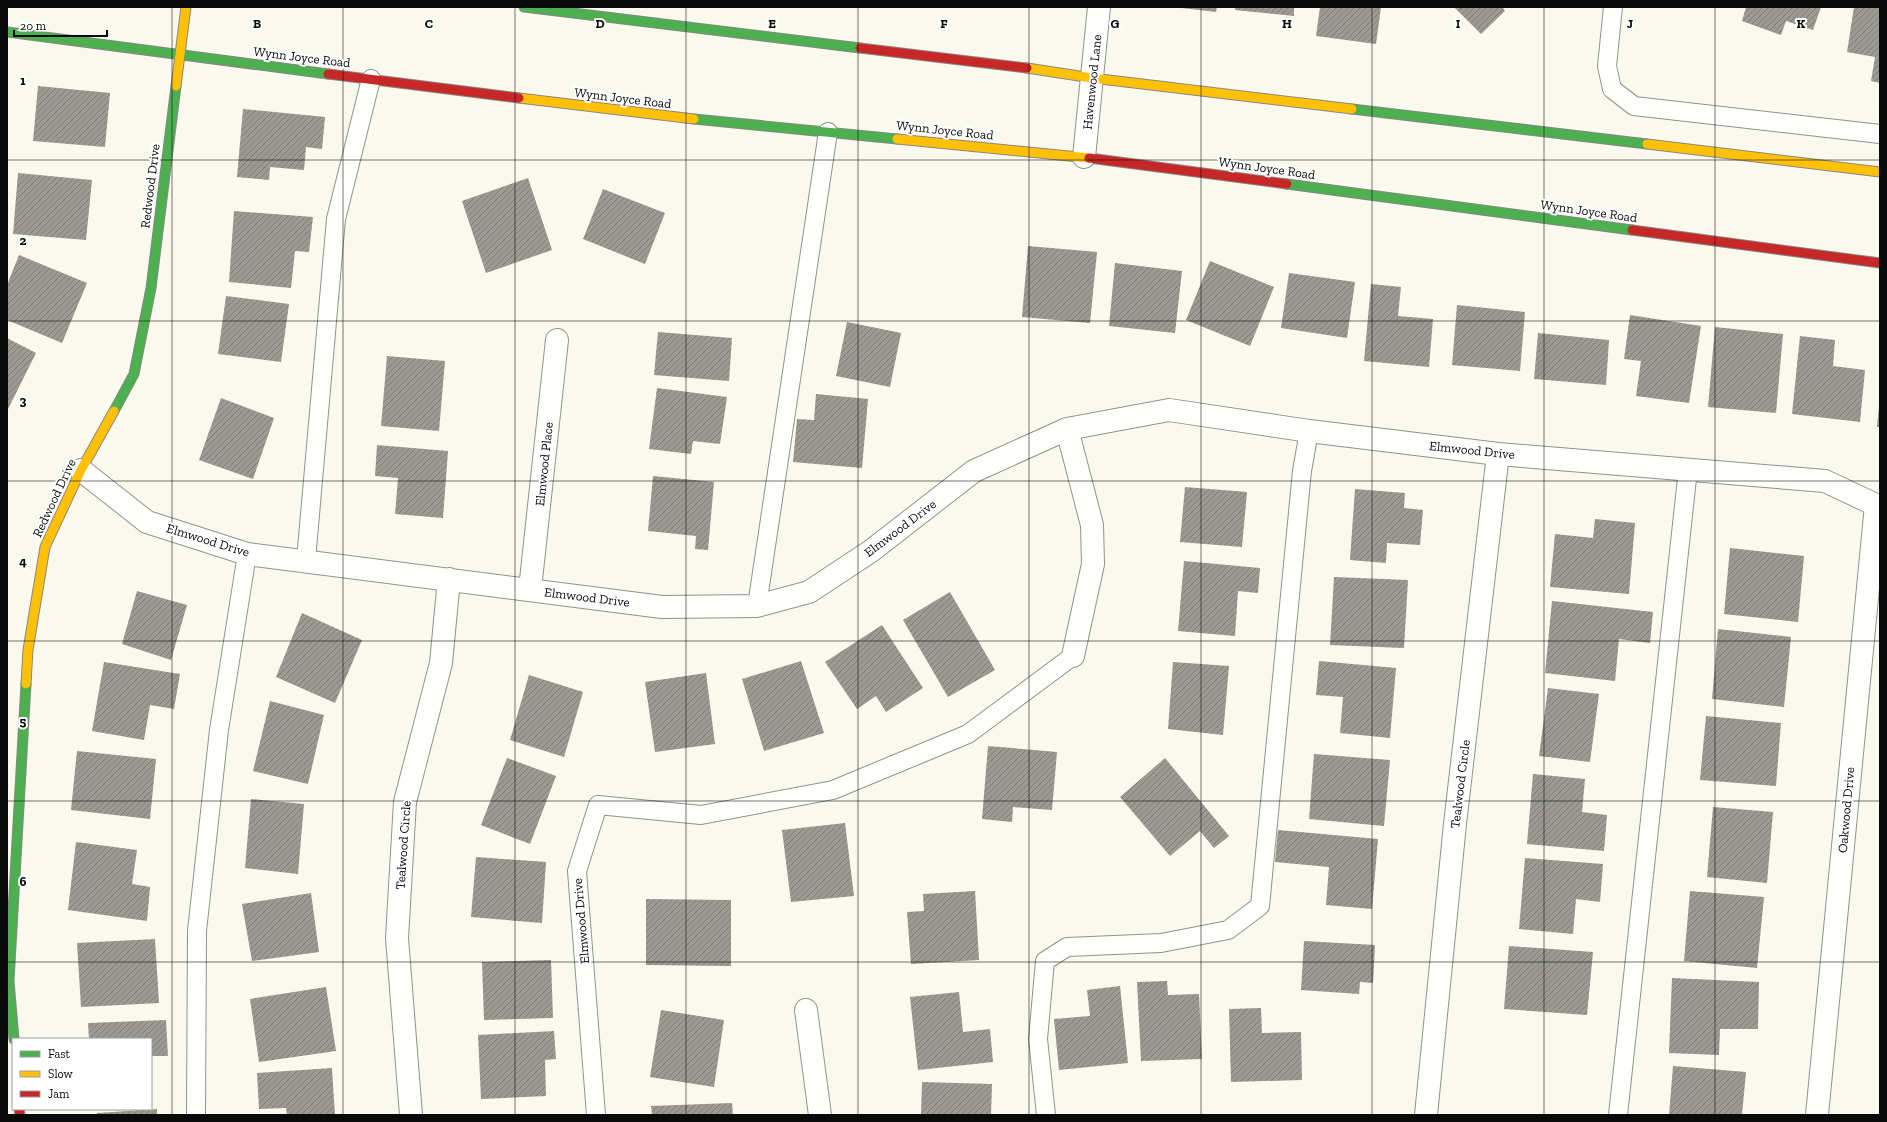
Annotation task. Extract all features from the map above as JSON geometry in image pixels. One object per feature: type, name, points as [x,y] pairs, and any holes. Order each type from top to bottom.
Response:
[{"type":"main road","name":"Redwood Drive","points":[[14,1038],[9,981],[28,650],[45,547],[81,470],[134,374],[151,288],[186,7]]},
{"type":"main road","points":[[524,7],[1073,74],[1092,78],[1880,172]]},
{"type":"main road","name":"Wynn Joyce Road","points":[[8,35],[179,54],[641,114],[1084,157],[1880,263]]},
{"type":"street","name":"Havenwood Lane","points":[[1084,157],[1099,7]]},
{"type":"street","name":"Elmwood Place","points":[[530,589],[557,340]]},
{"type":"street","name":"Elmwood Drive","points":[[81,470],[147,522],[247,554],[306,560],[662,606],[757,606],[809,592],[870,551],[974,471],[1067,429],[1169,410],[1309,431],[1498,454],[1825,481],[1876,504]]},
{"type":"street","name":"Elmwood Drive","points":[[1067,429],[1092,526],[1093,541],[1093,564],[1073,656]]},
{"type":"street","name":"Tealwood Circle","points":[[1426,1115],[1455,824],[1498,454]]},
{"type":"street","name":"Oakwood Drive","points":[[1817,1115],[1876,504]]},
{"type":"street","name":"Tealwood Circle","points":[[412,1115],[397,938],[405,802],[441,663],[449,579]]},
{"type":"street","points":[[806,1010],[820,1115]]},
{"type":"lane","points":[[1613,7],[1607,66],[1612,89],[1634,106],[1880,134]]},
{"type":"lane","points":[[306,560],[336,219],[371,79]]},
{"type":"lane","points":[[757,606],[828,132]]},
{"type":"lane","points":[[1046,1115],[1038,1038],[1045,961],[1066,947],[1161,943],[1228,930],[1260,906],[1302,471],[1309,431]]},
{"type":"lane","points":[[1618,1115],[1688,469]]},
{"type":"lane","points":[[196,1115],[197,931],[219,730],[247,554]]},
{"type":"lane","name":"Elmwood Drive","points":[[596,1115],[577,871],[598,805],[701,815],[833,790],[968,734],[1073,656]]},
{"type":"building","points":[[1173,7],[1217,7],[1216,12]]},
{"type":"building","points":[[1235,7],[1294,7],[1294,16],[1235,10]]},
{"type":"building","points":[[1320,7],[1381,7],[1376,44],[1316,36]]},
{"type":"building","points":[[1454,7],[1504,7],[1503,8],[1505,11],[1481,34]]},
{"type":"building","points":[[1746,7],[1821,7],[1813,30],[1786,21],[1781,35],[1742,21]]},
{"type":"building","points":[[1854,7],[1880,7],[1880,83],[1871,81],[1875,57],[1847,52]]},
{"type":"building","points":[[38,86],[110,93],[105,147],[33,141]]},
{"type":"building","points":[[243,109],[325,117],[322,149],[306,147],[304,170],[270,167],[269,180],[237,177]]},
{"type":"building","points":[[18,173],[92,180],[86,240],[13,234]]},
{"type":"building","points":[[528,178],[552,250],[486,273],[462,201]]},
{"type":"building","points":[[603,189],[665,213],[645,264],[583,239]]},
{"type":"building","points":[[234,211],[313,217],[309,252],[295,251],[291,288],[229,282]]},
{"type":"building","points":[[1028,246],[1097,252],[1090,323],[1022,317]]},
{"type":"building","points":[[19,255],[87,283],[62,343],[7,320],[7,285]]},
{"type":"building","points":[[1210,261],[1274,287],[1250,346],[1186,320]]},
{"type":"building","points":[[1115,263],[1182,271],[1175,333],[1109,326]]},
{"type":"building","points":[[1289,273],[1355,282],[1347,338],[1281,328]]},
{"type":"building","points":[[1371,284],[1401,287],[1398,316],[1433,319],[1429,367],[1364,361]]},
{"type":"building","points":[[226,296],[289,304],[281,362],[218,354]]},
{"type":"building","points":[[1457,305],[1525,312],[1520,371],[1452,365]]},
{"type":"building","points":[[1630,315],[1701,326],[1689,403],[1636,396],[1641,361],[1624,359]]},
{"type":"building","points":[[847,322],[901,333],[890,387],[836,376]]},
{"type":"building","points":[[1715,327],[1783,334],[1776,413],[1708,407]]},
{"type":"building","points":[[658,332],[732,338],[729,381],[654,375]]},
{"type":"building","points":[[1538,333],[1609,340],[1606,385],[1534,379]]},
{"type":"building","points":[[1800,336],[1835,340],[1833,366],[1865,370],[1860,422],[1792,414]]},
{"type":"building","points":[[7,338],[36,353],[7,411]]},
{"type":"building","points":[[387,356],[445,361],[439,431],[381,426]]},
{"type":"building","points":[[657,388],[727,397],[720,444],[693,441],[691,454],[649,449]]},
{"type":"building","points":[[816,394],[868,399],[862,468],[793,462],[797,419],[814,420]]},
{"type":"building","points":[[221,398],[274,418],[253,479],[199,460]]},
{"type":"building","points":[[1879,406],[1880,427],[1877,427]]},
{"type":"building","points":[[377,445],[448,451],[443,518],[395,514],[398,478],[375,476]]},
{"type":"building","points":[[653,476],[714,482],[708,550],[695,549],[696,536],[648,531]]},
{"type":"building","points":[[1185,487],[1247,492],[1242,547],[1180,542]]},
{"type":"building","points":[[1355,489],[1405,493],[1404,508],[1423,510],[1420,545],[1387,543],[1386,563],[1350,560]]},
{"type":"building","points":[[1595,519],[1635,523],[1629,594],[1550,587],[1555,534],[1593,538]]},
{"type":"building","points":[[1730,548],[1804,556],[1798,622],[1724,614]]},
{"type":"building","points":[[1184,561],[1260,568],[1258,593],[1238,591],[1235,636],[1178,631]]},
{"type":"building","points":[[1334,577],[1408,580],[1404,648],[1330,645]]},
{"type":"building","points":[[137,591],[187,605],[171,660],[122,644]]},
{"type":"building","points":[[950,592],[995,670],[948,697],[903,620]]},
{"type":"building","points":[[1552,601],[1653,612],[1650,643],[1619,639],[1615,681],[1545,673]]},
{"type":"building","points":[[302,613],[362,640],[335,703],[276,677]]},
{"type":"building","points":[[882,625],[923,688],[886,712],[876,696],[857,709],[825,662]]},
{"type":"building","points":[[1718,629],[1791,637],[1784,707],[1712,699]]},
{"type":"building","points":[[801,661],[824,733],[764,751],[742,679]]},
{"type":"building","points":[[1319,661],[1396,668],[1390,738],[1340,733],[1343,697],[1316,695]]},
{"type":"building","points":[[104,662],[180,674],[174,709],[150,705],[144,740],[92,731]]},
{"type":"building","points":[[1173,662],[1229,666],[1223,735],[1168,729]]},
{"type":"building","points":[[706,673],[715,744],[655,752],[645,682]]},
{"type":"building","points":[[529,675],[583,692],[564,757],[510,740]]},
{"type":"building","points":[[1548,688],[1599,694],[1590,762],[1539,756]]},
{"type":"building","points":[[270,701],[324,715],[308,784],[253,771]]},
{"type":"building","points":[[1706,716],[1781,723],[1776,786],[1700,780]]},
{"type":"building","points":[[988,746],[1057,752],[1052,810],[1013,807],[1012,822],[982,819]]},
{"type":"building","points":[[77,751],[156,759],[150,819],[71,810]]},
{"type":"building","points":[[1314,754],[1390,760],[1384,826],[1309,819]]},
{"type":"building","points":[[507,758],[556,776],[530,844],[481,825]]},
{"type":"building","points":[[1165,758],[1229,836],[1214,848],[1200,831],[1170,856],[1120,797]]},
{"type":"building","points":[[1533,774],[1585,779],[1582,812],[1607,815],[1604,851],[1527,844]]},
{"type":"building","points":[[251,799],[304,804],[298,874],[245,868]]},
{"type":"building","points":[[1713,807],[1773,812],[1767,883],[1707,877]]},
{"type":"building","points":[[845,823],[854,896],[791,902],[782,830]]},
{"type":"building","points":[[1278,830],[1378,839],[1372,909],[1326,905],[1329,867],[1275,862]]},
{"type":"building","points":[[76,842],[137,850],[132,884],[150,887],[147,921],[68,910]]},
{"type":"building","points":[[476,857],[546,862],[542,923],[471,917]]},
{"type":"building","points":[[1525,858],[1603,864],[1600,902],[1576,899],[1573,934],[1519,929]]},
{"type":"building","points":[[975,891],[979,960],[911,964],[907,912],[924,911],[923,894]]},
{"type":"building","points":[[1690,891],[1764,897],[1757,968],[1684,961]]},
{"type":"building","points":[[311,893],[319,952],[252,961],[242,904]]},
{"type":"building","points":[[646,899],[731,900],[731,966],[646,965]]},
{"type":"building","points":[[155,939],[159,1003],[81,1007],[77,943]]},
{"type":"building","points":[[1304,941],[1375,945],[1373,983],[1360,982],[1359,994],[1301,990]]},
{"type":"building","points":[[1509,946],[1593,952],[1587,1015],[1504,1009]]},
{"type":"building","points":[[551,960],[553,1018],[484,1020],[482,962]]},
{"type":"building","points":[[1672,978],[1759,982],[1758,1029],[1720,1029],[1719,1055],[1669,1053]]},
{"type":"building","points":[[1167,981],[1168,995],[1199,994],[1202,1059],[1141,1061],[1137,982]]},
{"type":"building","points":[[1120,986],[1128,1063],[1059,1070],[1054,1019],[1090,1016],[1087,990]]},
{"type":"building","points":[[326,987],[336,1051],[259,1062],[250,999]]},
{"type":"building","points":[[959,992],[963,1032],[990,1029],[993,1062],[918,1070],[910,997]]},
{"type":"building","points":[[1261,1008],[1262,1033],[1301,1032],[1302,1080],[1231,1082],[1229,1009]]},
{"type":"building","points":[[661,1010],[724,1020],[714,1087],[650,1077]]},
{"type":"building","points":[[166,1020],[168,1056],[152,1056],[152,1038],[89,1038],[88,1023]]},
{"type":"building","points":[[554,1031],[556,1059],[545,1060],[546,1096],[481,1099],[478,1035]]},
{"type":"building","points":[[1673,1066],[1746,1072],[1742,1115],[1669,1115]]},
{"type":"building","points":[[332,1068],[335,1115],[287,1115],[286,1108],[259,1109],[257,1073]]},
{"type":"building","points":[[922,1082],[992,1084],[991,1115],[921,1115]]},
{"type":"building","points":[[732,1103],[733,1115],[652,1115],[651,1106]]},
{"type":"building","points":[[157,1109],[157,1115],[97,1115],[97,1113]]},
{"type":"traffic: fast","points":[[524,7],[860,48]]},
{"type":"traffic: fast","points":[[7,32],[328,74]]},
{"type":"traffic: fast","points":[[114,411],[134,374],[151,288],[176,86]]},
{"type":"traffic: fast","points":[[1352,109],[1647,144]]},
{"type":"traffic: fast","points":[[694,119],[897,139]]},
{"type":"traffic: fast","points":[[1287,184],[1632,230]]},
{"type":"traffic: fast","points":[[14,1038],[9,981],[26,684]]},
{"type":"traffic: slow","points":[[176,86],[186,7]]},
{"type":"traffic: slow","points":[[1027,68],[1092,78],[1352,109]]},
{"type":"traffic: slow","points":[[519,98],[694,119]]},
{"type":"traffic: slow","points":[[897,139],[1089,158]]},
{"type":"traffic: slow","points":[[1647,144],[1880,172]]},
{"type":"traffic: slow","points":[[26,684],[28,650],[45,547],[81,470],[114,411]]},
{"type":"traffic: jam","points":[[860,48],[1027,68]]},
{"type":"traffic: jam","points":[[328,74],[519,98]]},
{"type":"traffic: jam","points":[[1089,158],[1287,184]]},
{"type":"traffic: jam","points":[[1632,230],[1880,263]]},
{"type":"traffic: jam","points":[[19,1110],[20,1115]]}]
